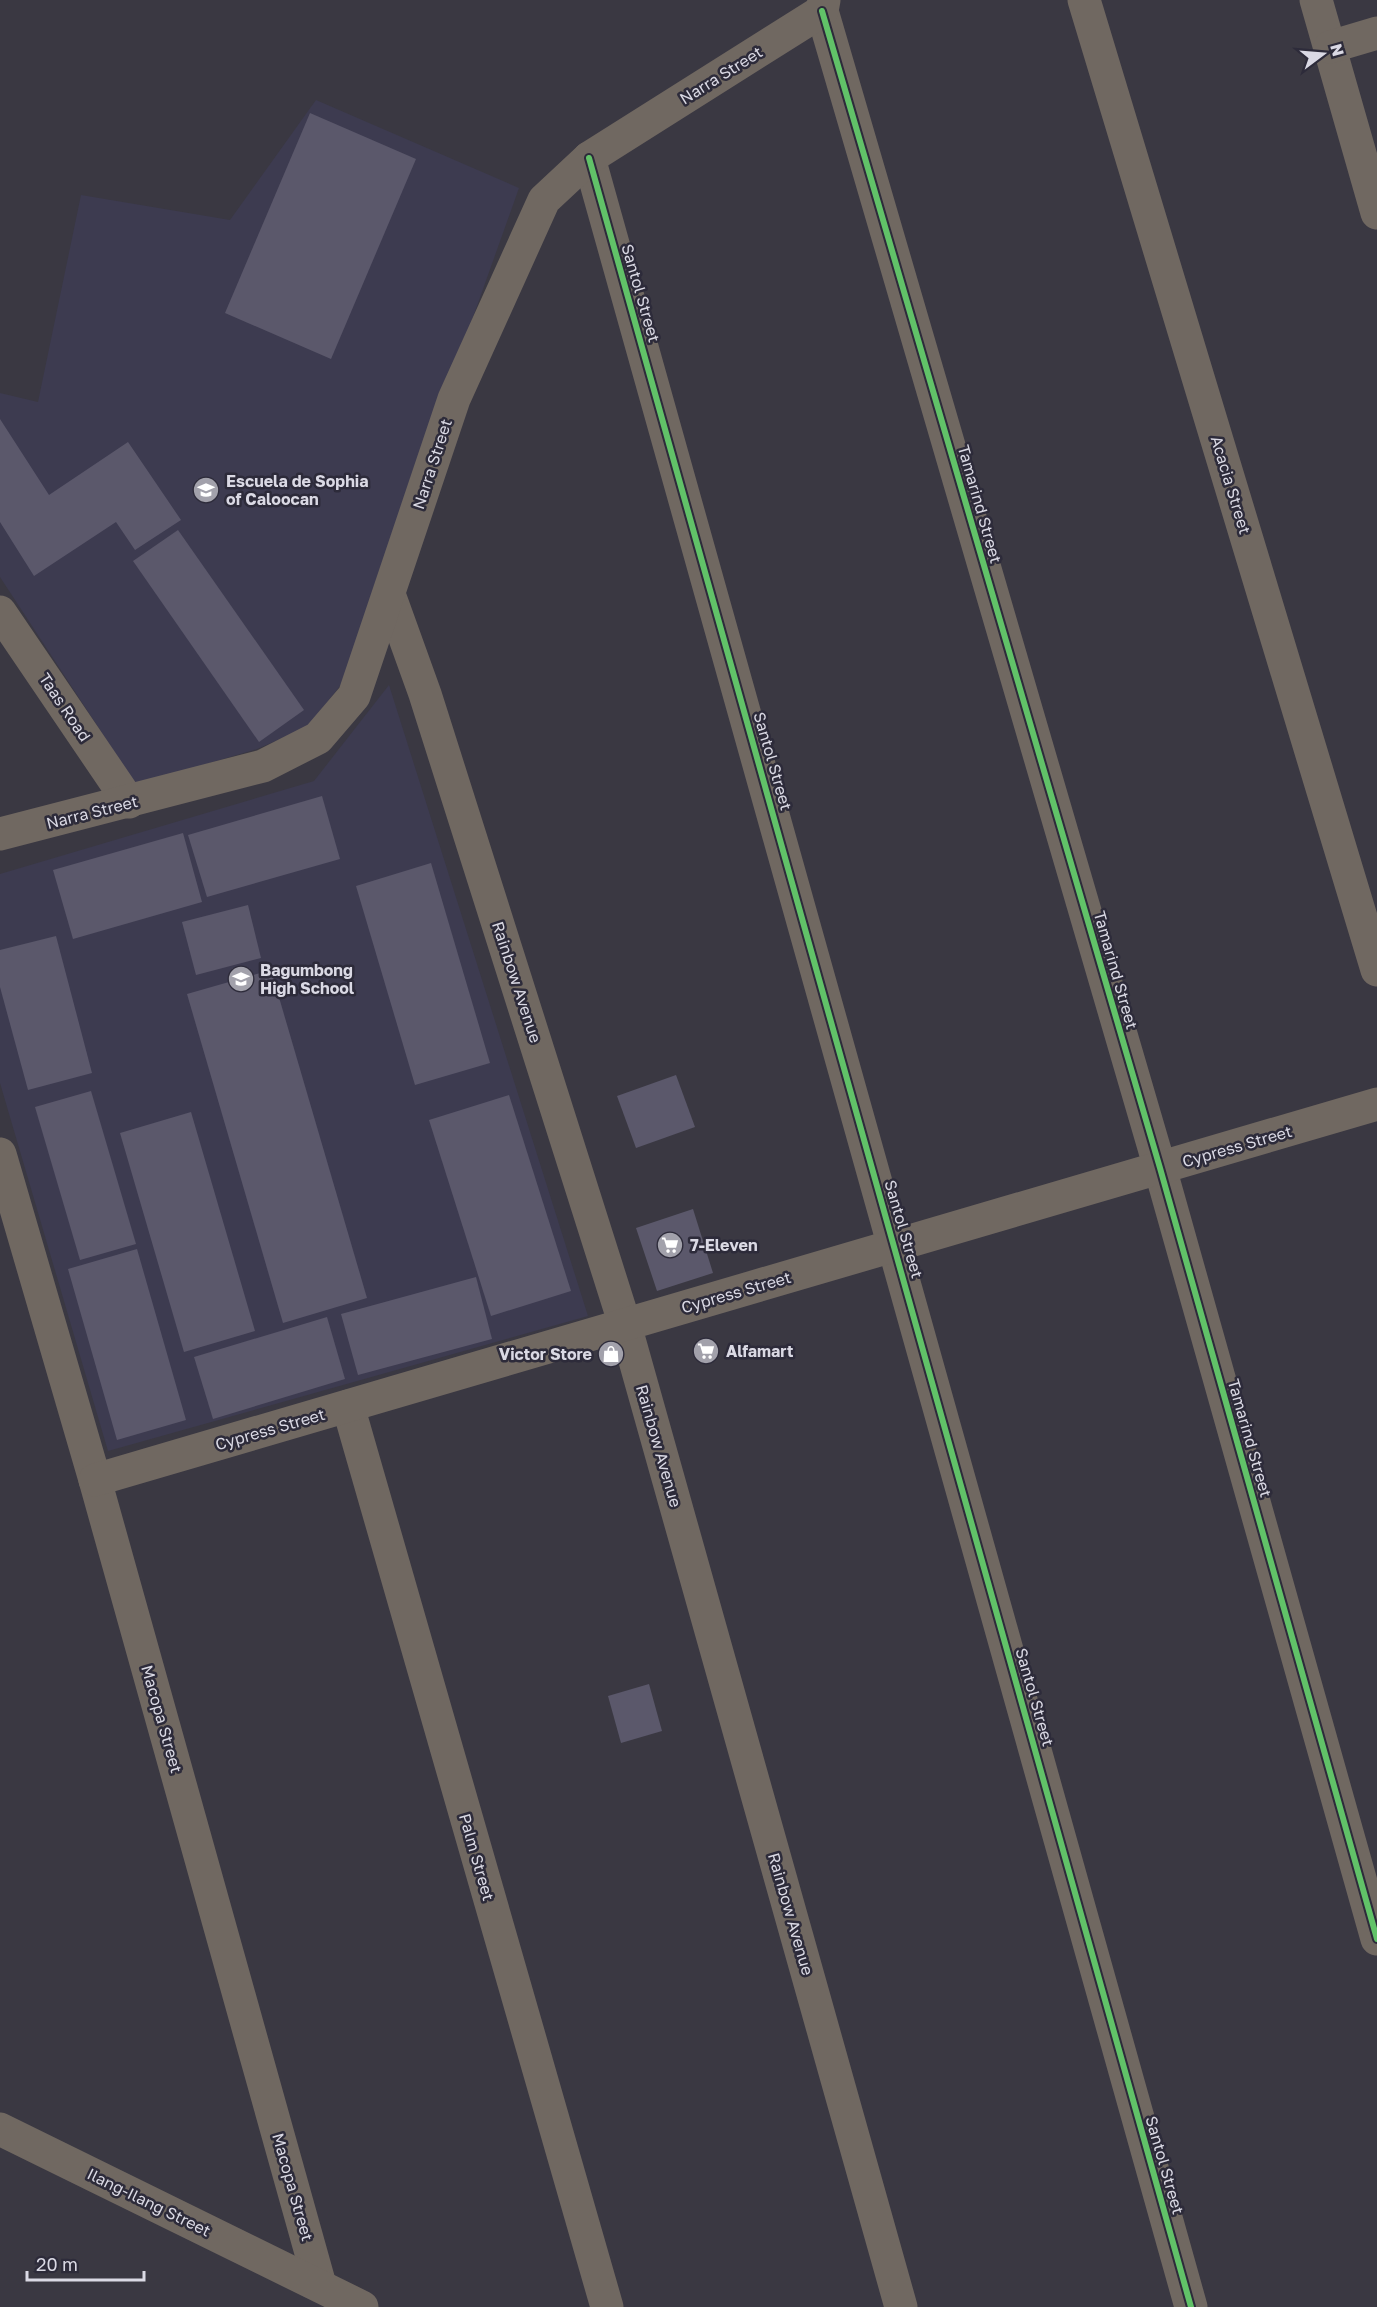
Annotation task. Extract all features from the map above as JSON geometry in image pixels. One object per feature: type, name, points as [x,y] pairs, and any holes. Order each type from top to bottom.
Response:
[{"type":"street","name":"Acacia Street","points":[[1084,0],[1377,970]]},
{"type":"street","points":[[1316,0],[1377,213]]},
{"type":"street","name":"Narra Street","points":[[0,834],[263,766],[318,738],[354,696],[453,399],[544,200],[589,158],[823,5]]},
{"type":"street","name":"Tamarind Street","points":[[823,5],[1160,1168],[1377,1939]]},
{"type":"street","points":[[1330,47],[1377,33]]},
{"type":"street","name":"Santol Street","points":[[589,158],[1191,2307]]},
{"type":"street","name":"Rainbow Avenue","points":[[389,594],[426,694],[625,1325],[901,2307]]},
{"type":"street","name":"Taas Road","points":[[0,612],[129,802]]},
{"type":"street","name":"Cypress Street","points":[[95,1480],[1377,1104]]},
{"type":"street","name":"Macopa Street","points":[[0,1154],[95,1480],[320,2285]]},
{"type":"street","name":"Palm Street","points":[[348,1406],[607,2307]]},
{"type":"street","name":"Ilang-Ilang Street","points":[[0,2129],[362,2307]]},
{"type":"shaded area","name":"Escuela de Sophia of Caloocan","points":[[316,100],[519,188],[343,682],[308,727],[257,749],[136,785],[0,577],[0,393],[38,402],[81,195],[230,220]]},
{"type":"shaded area","name":"Bagumbong High School","points":[[389,685],[588,1316],[108,1451],[0,1083],[0,874],[314,781]]},
{"type":"building","points":[[310,113],[416,159],[331,359],[225,313]]},
{"type":"building","points":[[0,419],[49,495],[128,442],[181,520],[135,550],[116,522],[34,576],[0,522]]},
{"type":"building","points":[[178,530],[304,710],[259,742],[133,561]]},
{"type":"building","points":[[322,796],[340,859],[207,897],[188,835]]},
{"type":"building","points":[[183,833],[202,902],[73,939],[53,870]]},
{"type":"building","points":[[431,863],[490,1063],[415,1085],[356,886]]},
{"type":"building","points":[[248,905],[261,958],[196,975],[182,922]]},
{"type":"building","points":[[56,936],[92,1073],[28,1090],[0,987],[0,950]]},
{"type":"building","points":[[271,970],[367,1298],[283,1323],[187,994]]},
{"type":"building","points":[[676,1075],[695,1127],[636,1148],[617,1096]]},
{"type":"building","points":[[91,1091],[136,1244],[80,1260],[35,1107]]},
{"type":"building","points":[[509,1095],[571,1291],[491,1316],[429,1120]]},
{"type":"building","points":[[191,1112],[255,1331],[184,1352],[120,1133]]},
{"type":"building","points":[[693,1209],[713,1273],[657,1291],[636,1228]]},
{"type":"building","points":[[137,1249],[186,1420],[117,1440],[68,1269]]},
{"type":"building","points":[[476,1277],[492,1339],[358,1375],[341,1314]]},
{"type":"building","points":[[327,1317],[345,1379],[213,1419],[194,1357]]},
{"type":"building","points":[[649,1684],[662,1731],[621,1743],[608,1696]]},
{"type":"cycle path","points":[[822,11],[1160,1168],[1377,1939]]},
{"type":"cycle path","points":[[589,158],[1191,2307]]},
{"type":"place","name":"Escuela de Sophia of Caloocan","points":[[206,490]]},
{"type":"place","name":"Bagumbong High School","points":[[241,979]]},
{"type":"place","name":"7-Eleven","points":[[670,1245]]},
{"type":"place","name":"Alfamart","points":[[706,1351]]},
{"type":"place","name":"Victor Store","points":[[611,1354]]}]
